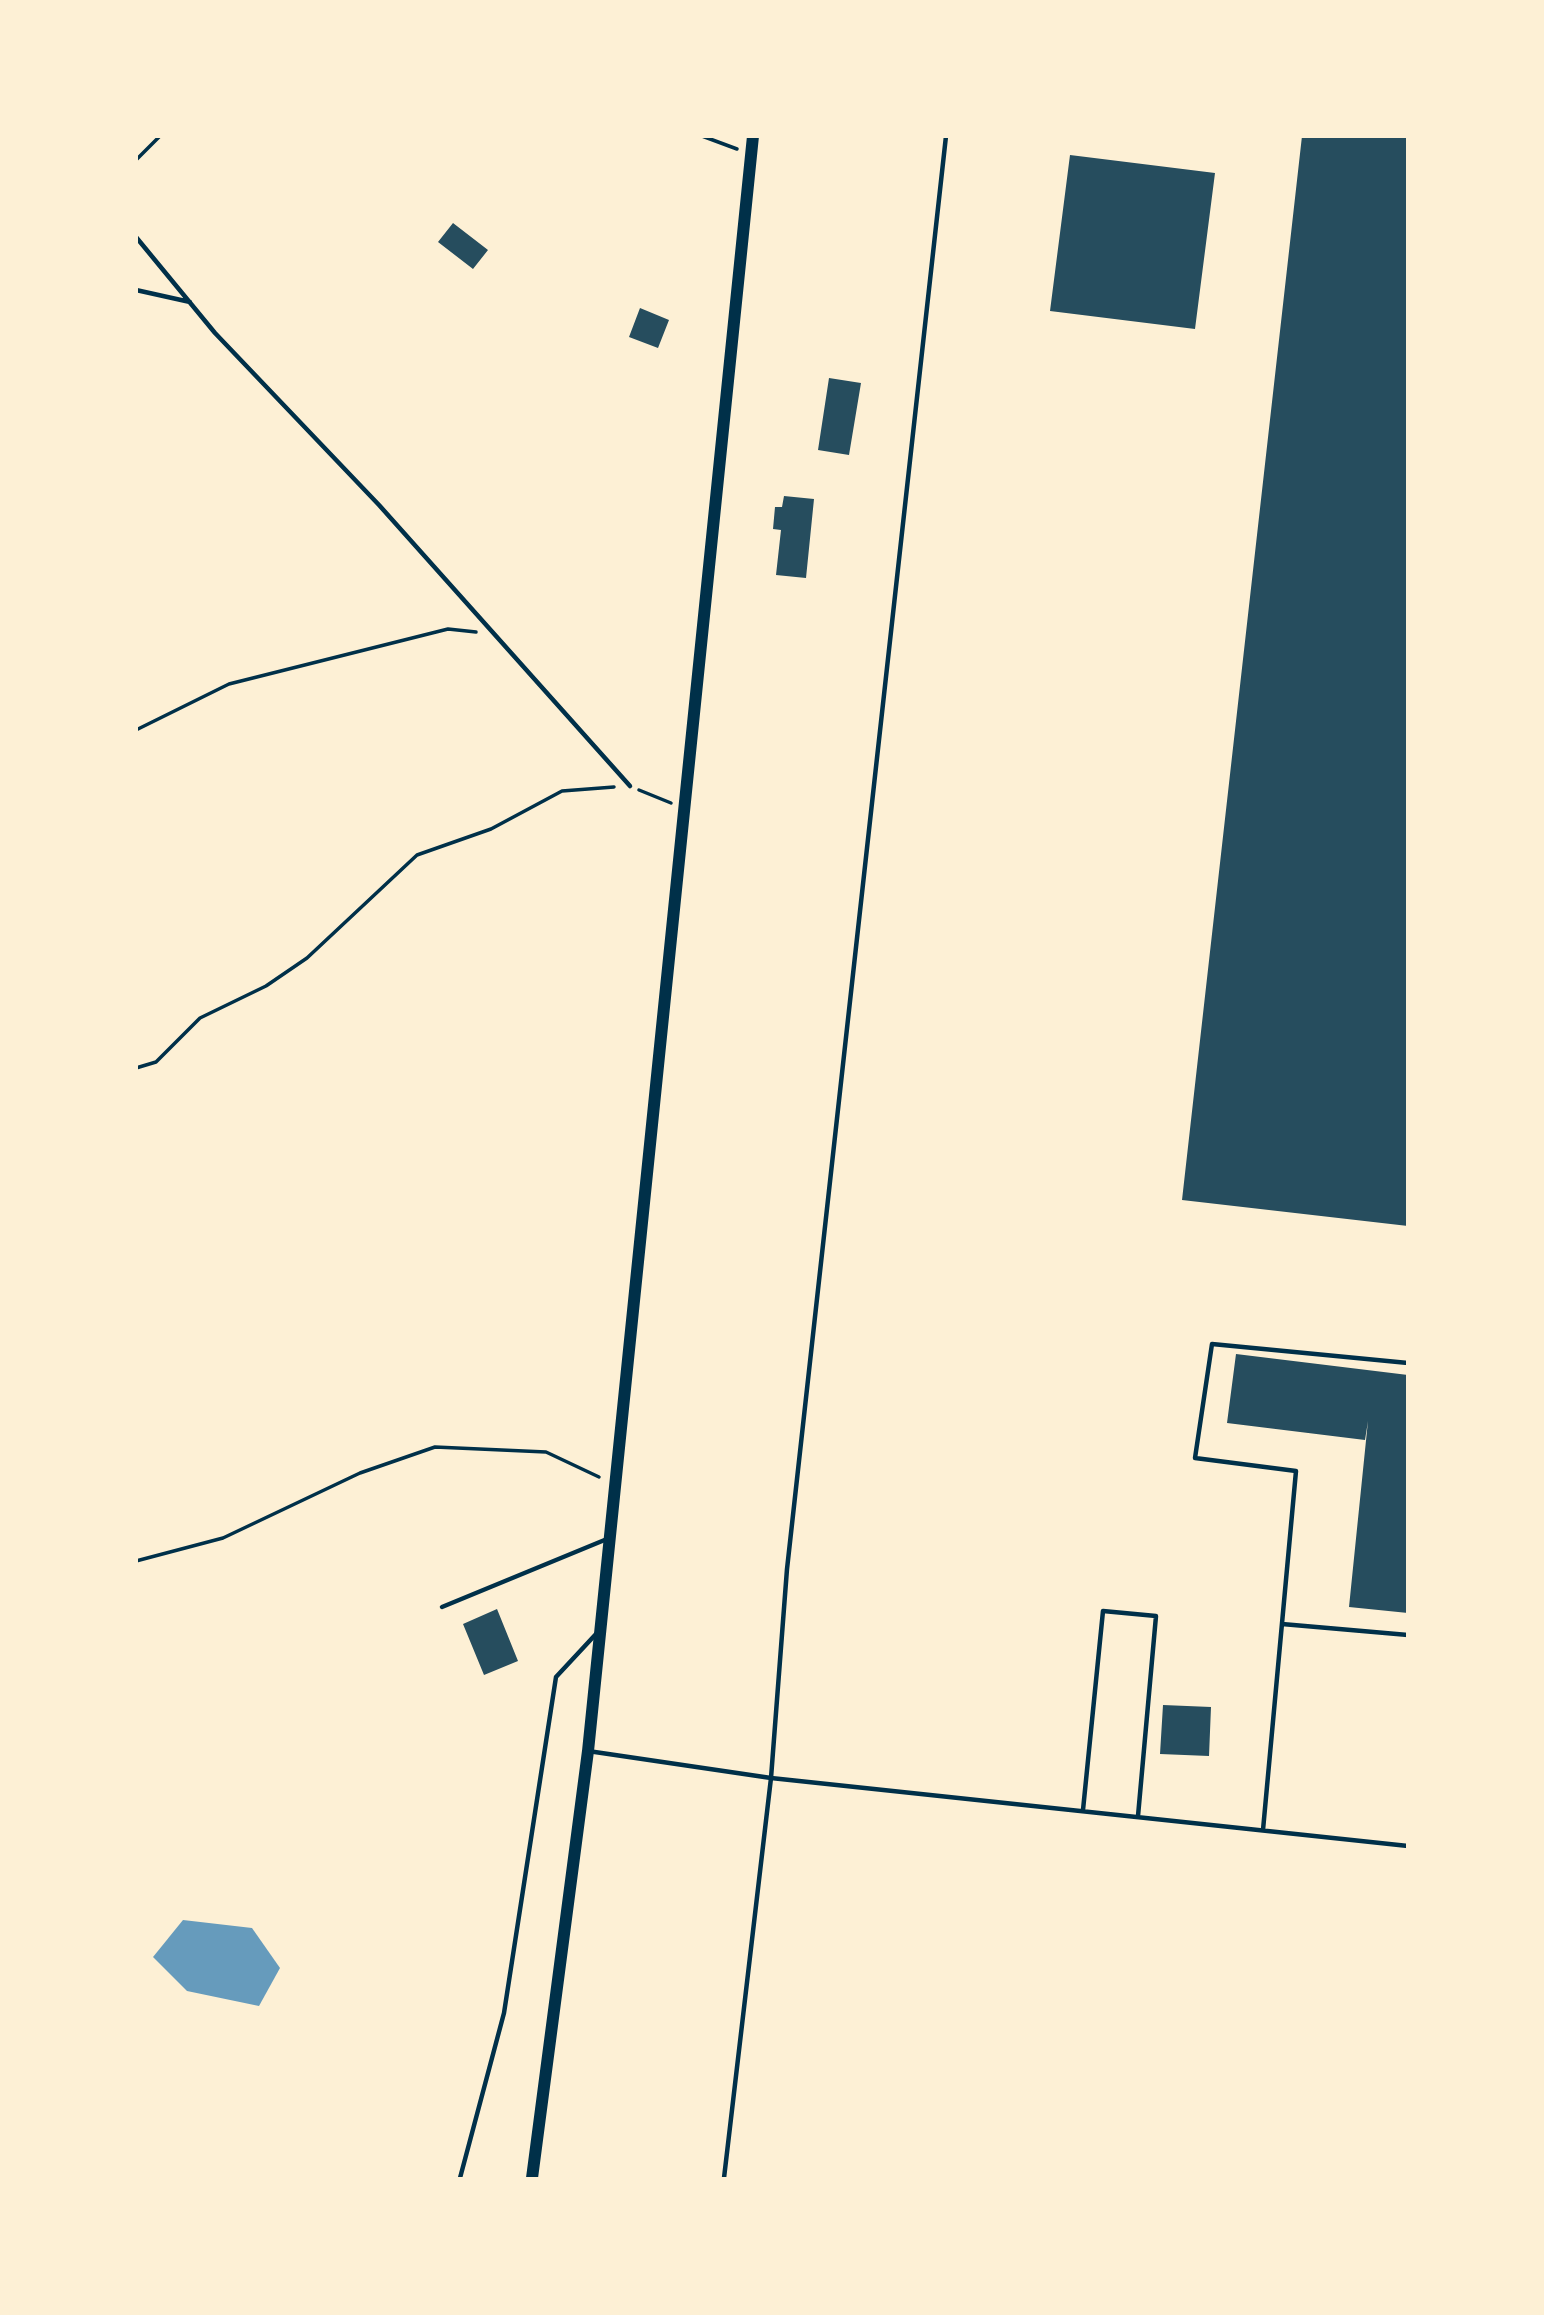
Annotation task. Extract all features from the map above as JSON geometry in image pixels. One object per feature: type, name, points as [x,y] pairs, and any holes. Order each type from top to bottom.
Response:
[{"type":"main road","points":[[532,2179],[588,1751],[617,1486],[753,136]]},
{"type":"lane","points":[[724,2179],[771,1778],[788,1555],[946,136]]},
{"type":"lane","points":[[136,237],[215,333],[379,505],[630,786]]},
{"type":"lane","points":[[136,290],[191,302]]},
{"type":"lane","points":[[1263,1830],[1296,1471],[1195,1458],[1212,1344],[1408,1363]]},
{"type":"lane","points":[[442,1607],[611,1537]]},
{"type":"lane","points":[[1083,1810],[1103,1611],[1156,1616],[1138,1816]]},
{"type":"lane","points":[[1282,1624],[1408,1635]]},
{"type":"lane","points":[[460,2179],[504,2013],[556,1677],[601,1629]]},
{"type":"lane","points":[[588,1751],[771,1778],[1408,1846]]},
{"type":"path","points":[[136,160],[160,136]]},
{"type":"path","points":[[702,136],[751,154]]},
{"type":"path","points":[[136,730],[229,684],[448,629],[492,633]]},
{"type":"path","points":[[136,1068],[156,1062],[200,1018],[266,986],[307,958],[417,855],[491,829],[562,791],[630,786],[685,809]]},
{"type":"path","points":[[136,1561],[223,1538],[360,1473],[435,1447],[545,1452],[617,1486]]},
{"type":"water","points":[[183,1920],[252,1928],[280,1968],[259,2006],[187,1991],[153,1957]]},
{"type":"building","points":[[1302,136],[1408,136],[1408,1226],[1182,1200]]},
{"type":"building","points":[[1070,155],[1215,173],[1195,329],[1050,311]]},
{"type":"building","points":[[453,223],[488,250],[473,269],[438,242]]},
{"type":"building","points":[[640,308],[669,320],[658,348],[629,337]]},
{"type":"building","points":[[829,378],[861,383],[849,455],[818,450]]},
{"type":"building","points":[[784,496],[814,499],[806,578],[776,575],[781,530],[773,529],[775,507],[782,507]]},
{"type":"building","points":[[1236,1354],[1408,1375],[1408,1613],[1349,1607],[1368,1421],[1365,1440],[1227,1423]]},
{"type":"building","points":[[497,1609],[518,1661],[484,1675],[463,1624]]},
{"type":"building","points":[[1163,1705],[1211,1707],[1209,1756],[1160,1754]]}]
